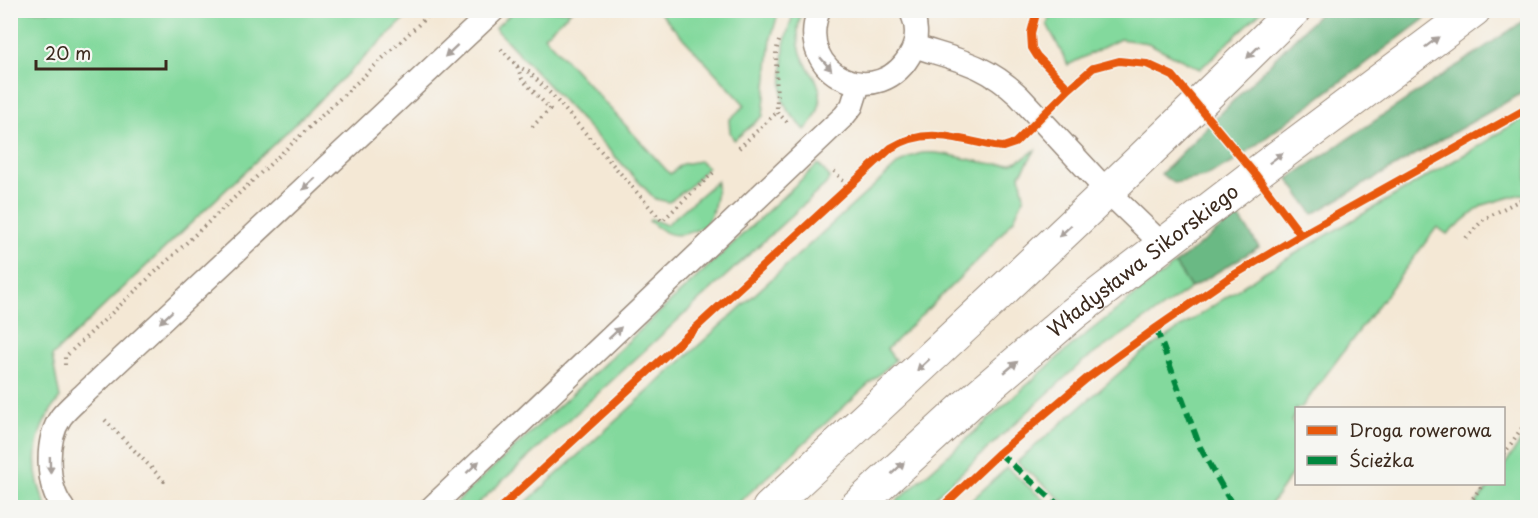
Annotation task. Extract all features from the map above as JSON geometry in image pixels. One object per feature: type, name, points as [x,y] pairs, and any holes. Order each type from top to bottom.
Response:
[{"type":"street","points":[[769,507],[1226,78],[1294,10]]},
{"type":"street","name":"Władysława Sikorskiego","points":[[855,507],[993,381],[1073,314],[1474,10]]},
{"type":"lane","points":[[63,507],[53,489],[49,460],[60,419],[111,368],[494,10]]},
{"type":"lane","points":[[819,10],[814,22],[814,40],[819,56],[829,69],[842,79],[859,84],[877,82],[893,75],[906,63],[914,46],[916,30],[910,10]]},
{"type":"lane","points":[[914,46],[974,64],[1004,82],[1163,245]]},
{"type":"lane","points":[[430,507],[849,111],[855,100],[859,84]]},
{"type":"path","points":[[65,368],[65,357],[434,10]]},
{"type":"path","points":[[782,31],[776,51],[777,112],[792,127]]},
{"type":"path","points":[[532,127],[550,109],[522,79],[517,66],[529,72],[559,103],[662,221],[716,170]]},
{"type":"path","points":[[740,148],[777,112]]},
{"type":"path","points":[[1466,238],[1484,219],[1520,200],[1527,200]]},
{"type":"path","points":[[101,417],[164,481],[167,477]]},
{"type":"path","points":[[1505,451],[1527,419]]},
{"type":"path","points":[[1466,507],[1482,485]]},
{"type":"green space","points":[[515,10],[571,11],[544,36],[670,174],[682,164],[700,161],[708,167],[689,187],[669,202],[655,199],[495,28]]},
{"type":"green space","points":[[1052,10],[1262,11],[1200,69],[1148,43],[1120,39],[1068,65],[1047,24]]},
{"type":"green space","points":[[10,11],[413,11],[52,356],[60,398],[43,424],[35,464],[41,493],[47,507],[11,507]]},
{"type":"green space","points":[[658,11],[779,11],[771,38],[763,116],[734,140],[730,132],[729,120],[745,105]]},
{"type":"green space","points":[[794,11],[802,11],[798,32],[799,47],[804,61],[817,82],[820,95],[817,114],[805,130],[788,111],[782,98],[784,44]]},
{"type":"green space","points":[[1322,11],[1435,11],[1232,163],[1204,177],[1174,183],[1161,174]]},
{"type":"green space","points":[[1527,19],[1527,90],[1313,214],[1288,179]]},
{"type":"green space","points":[[1527,115],[1527,195],[1521,194],[1483,205],[1447,234],[1437,227],[1302,407],[1295,407],[1295,415],[1291,421],[1295,424],[1295,469],[1269,507],[1070,507],[1017,462],[1141,354],[1264,272],[1479,146]]},
{"type":"green space","points":[[1036,149],[1020,175],[1024,197],[1014,219],[985,253],[887,349],[895,360],[734,507],[521,507],[898,164],[916,154],[923,153],[945,154],[991,164],[1012,163],[1028,156]]},
{"type":"green space","points":[[818,164],[829,176],[826,184],[474,507],[451,507]]},
{"type":"green space","points":[[717,181],[714,207],[702,227],[689,233],[676,235],[661,230],[649,221],[652,219],[666,225]]},
{"type":"green space","points":[[1238,215],[1259,247],[1191,288],[1175,264]]},
{"type":"green space","points":[[1175,264],[1191,288],[1082,362],[924,507],[890,507],[1071,346]]},
{"type":"green space","points":[[1527,432],[1527,507],[1473,507],[1490,485],[1505,485],[1505,465]]},
{"type":"green space","points":[[1007,468],[1052,507],[964,507]]},
{"type":"marked path","points":[[1156,328],[1200,447],[1234,508]]},
{"type":"marked path","points":[[999,453],[1062,508]]},
{"type":"cycle path","points":[[500,508],[891,148],[904,141],[929,136],[942,136],[1003,147],[1015,143],[1069,89],[1032,48],[1031,33],[1037,10]]},
{"type":"cycle path","points":[[1069,89],[1093,68],[1119,61],[1147,64],[1173,76],[1255,174],[1301,235]]},
{"type":"cycle path","points":[[941,508],[999,453],[1086,379],[1227,279],[1528,108]]}]
